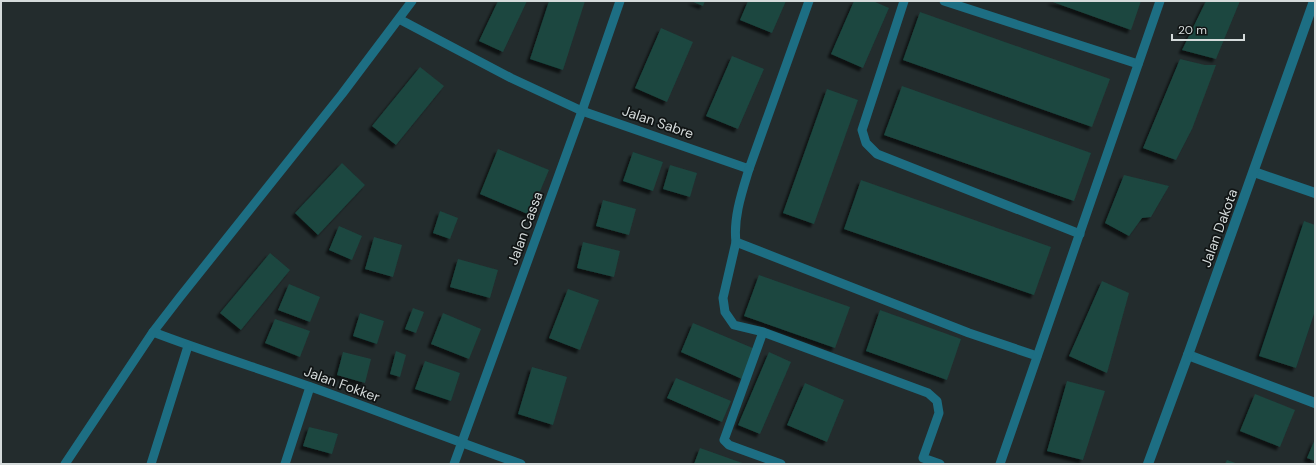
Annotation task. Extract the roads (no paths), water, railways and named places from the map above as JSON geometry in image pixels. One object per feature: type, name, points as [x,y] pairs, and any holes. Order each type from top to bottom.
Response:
[{"type":"street","name":"Jalan Dakota","points":[[1148,464],[1254,172],[1314,1]]},
{"type":"street","points":[[1254,172],[1315,193]]},
{"type":"street","points":[[1188,355],[1315,403]]},
{"type":"lane","points":[[65,464],[153,332],[342,94],[412,1]]},
{"type":"lane","name":"Jalan Cassa","points":[[454,464],[582,111],[620,1]]},
{"type":"lane","points":[[809,1],[749,169],[743,191],[734,232],[736,242],[724,298],[725,312],[734,325],[763,332],[928,394],[937,402],[939,413],[922,461],[940,464]]},
{"type":"lane","points":[[904,1],[862,130],[866,143],[877,154],[1080,234]]},
{"type":"lane","points":[[944,1],[1138,64]]},
{"type":"lane","points":[[1000,464],[1160,1]]},
{"type":"lane","name":"Jalan Sabre","points":[[399,19],[511,78],[582,111],[749,169]]},
{"type":"lane","points":[[736,242],[969,333],[1037,356]]},
{"type":"lane","name":"Jalan Fokker","points":[[153,332],[188,346],[310,387],[521,464]]},
{"type":"lane","points":[[763,332],[724,440],[729,445],[781,464]]},
{"type":"lane","points":[[151,464],[188,346]]},
{"type":"lane","points":[[285,464],[310,387]]}]
